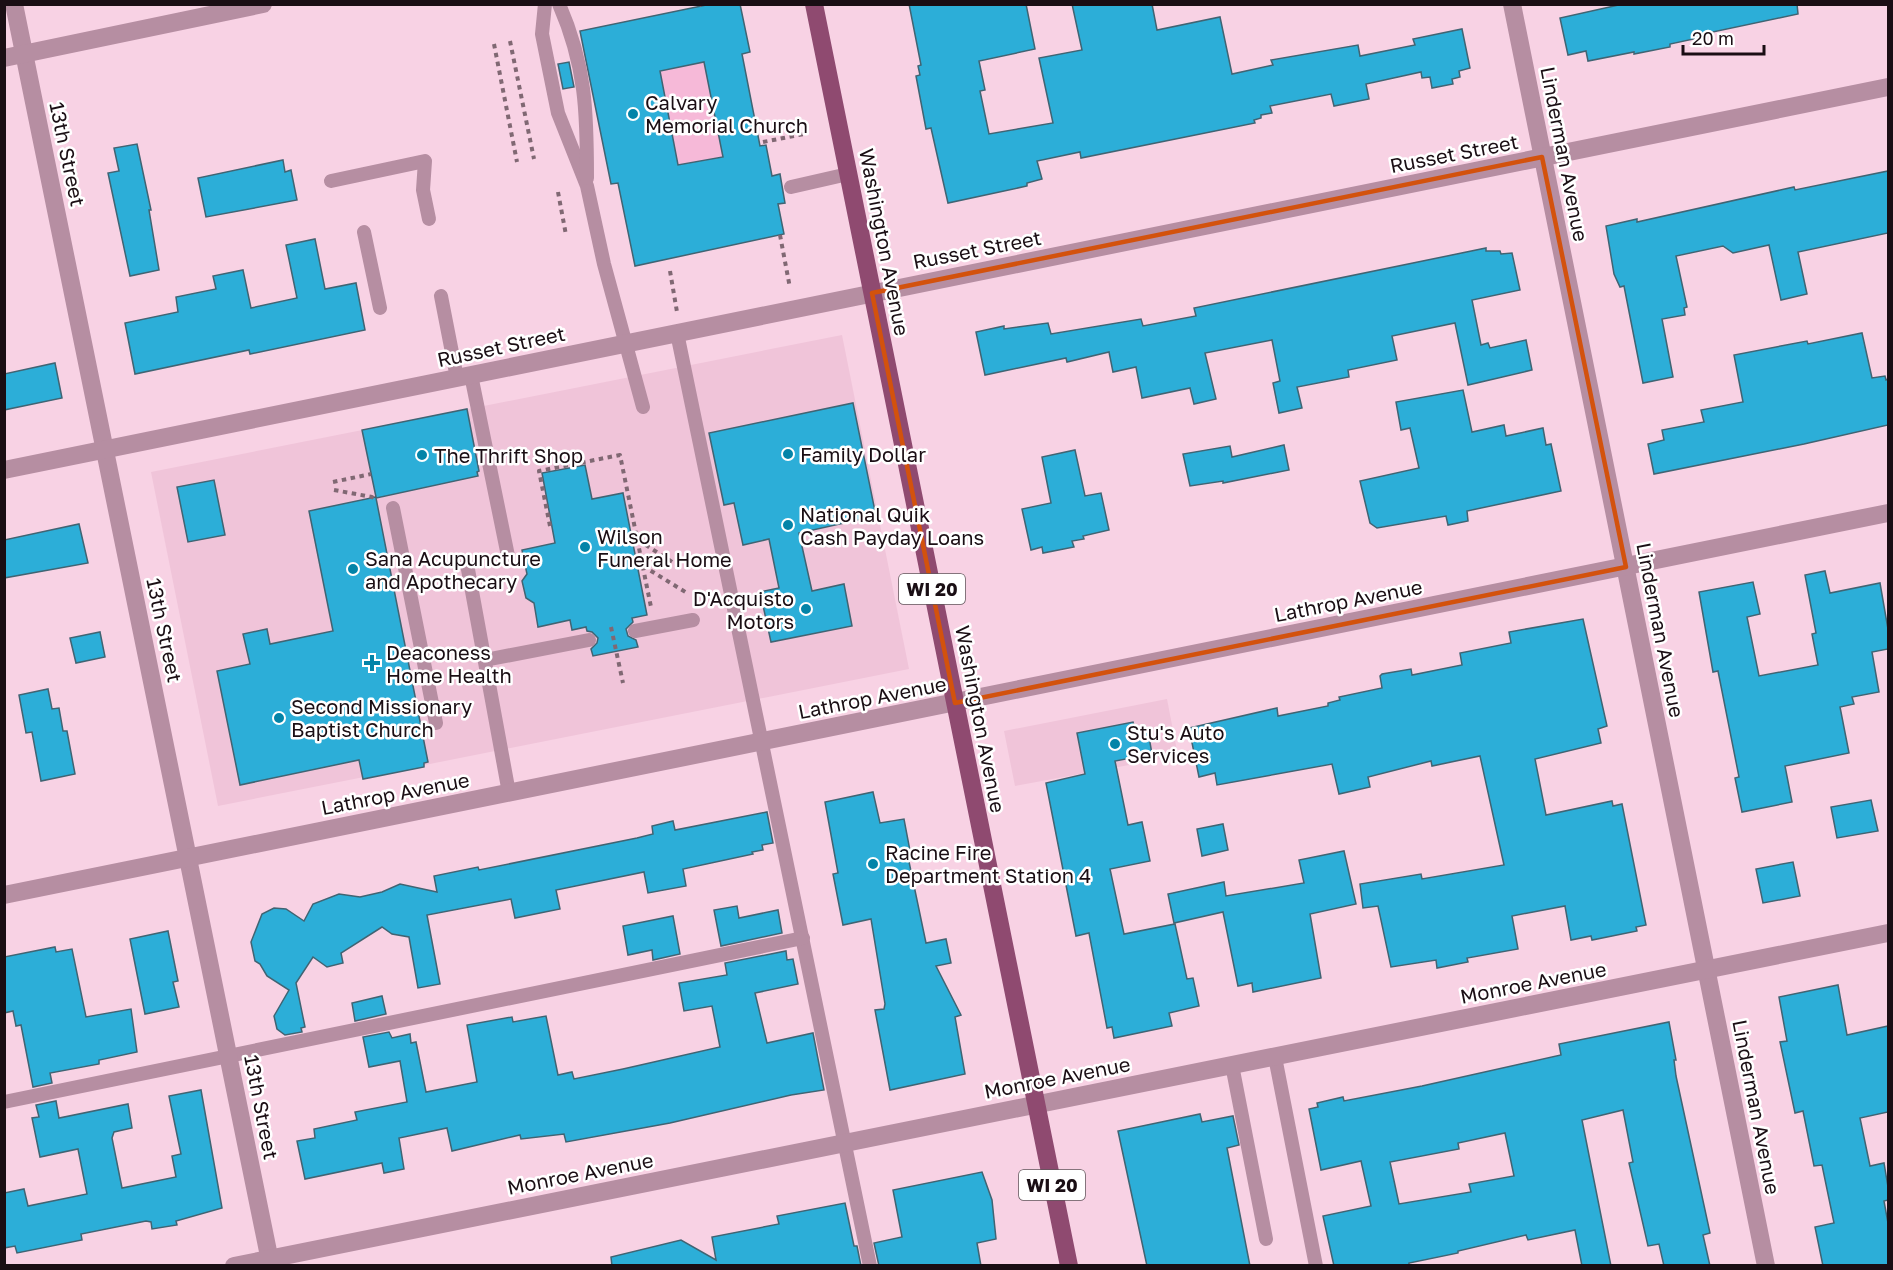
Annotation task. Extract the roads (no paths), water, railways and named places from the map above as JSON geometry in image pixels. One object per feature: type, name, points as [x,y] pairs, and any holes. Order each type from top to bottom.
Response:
[{"type":"main road","name":"Washington Avenue","points":[[814,4],[1069,1266]]},
{"type":"street","name":"13th Street","points":[[14,4],[270,1262]]},
{"type":"street","points":[[4,58],[263,4]]},
{"type":"street","name":"Linderman Avenue","points":[[1512,4],[1766,1266]]},
{"type":"street","name":"Russet Street","points":[[4,471],[1888,87]]},
{"type":"street","name":"Lathrop Avenue","points":[[4,895],[1888,513]]},
{"type":"street","name":"Monroe Avenue","points":[[234,1266],[270,1262],[845,1142],[1888,933]]},
{"type":"lane","points":[[545,4],[542,34],[558,112],[587,186],[604,264],[628,343],[643,407]]},
{"type":"lane","points":[[559,4],[573,37],[586,102],[587,186]]},
{"type":"lane","points":[[332,181],[424,161],[423,190],[429,219]]},
{"type":"lane","points":[[790,187],[848,174]]},
{"type":"lane","points":[[364,232],[380,308]]},
{"type":"lane","points":[[441,296],[464,377],[508,556]]},
{"type":"lane","points":[[679,333],[870,1266]]},
{"type":"lane","points":[[393,508],[435,723]]},
{"type":"lane","points":[[467,564],[509,793]]},
{"type":"lane","points":[[628,628],[693,620]]},
{"type":"lane","points":[[485,660],[589,640]]},
{"type":"lane","points":[[4,1102],[803,938]]},
{"type":"lane","points":[[1275,1057],[1316,1266]]},
{"type":"lane","points":[[1232,1065],[1266,1239]]},
{"type":"place","name":"Calvary Memorial Church","points":[[633,114]]},
{"type":"place","name":"Family Dollar","points":[[788,454]]},
{"type":"place","name":"The Thrift Shop","points":[[422,455]]},
{"type":"place","name":"National Quik Cash Payday Loans","points":[[788,525]]},
{"type":"place","name":"Wilson Funeral Home","points":[[585,547]]},
{"type":"place","name":"Sana Acupuncture and Apothecary","points":[[353,569]]},
{"type":"place","name":"D'Acquisto Motors","points":[[806,609]]},
{"type":"place","name":"Deaconess Home Health","points":[[372,663]]},
{"type":"place","name":"Second Missionary Baptist Church","points":[[279,718]]},
{"type":"place","name":"Stu's Auto Services","points":[[1115,744]]},
{"type":"place","name":"Racine Fire Department Station 4","points":[[873,864]]}]
